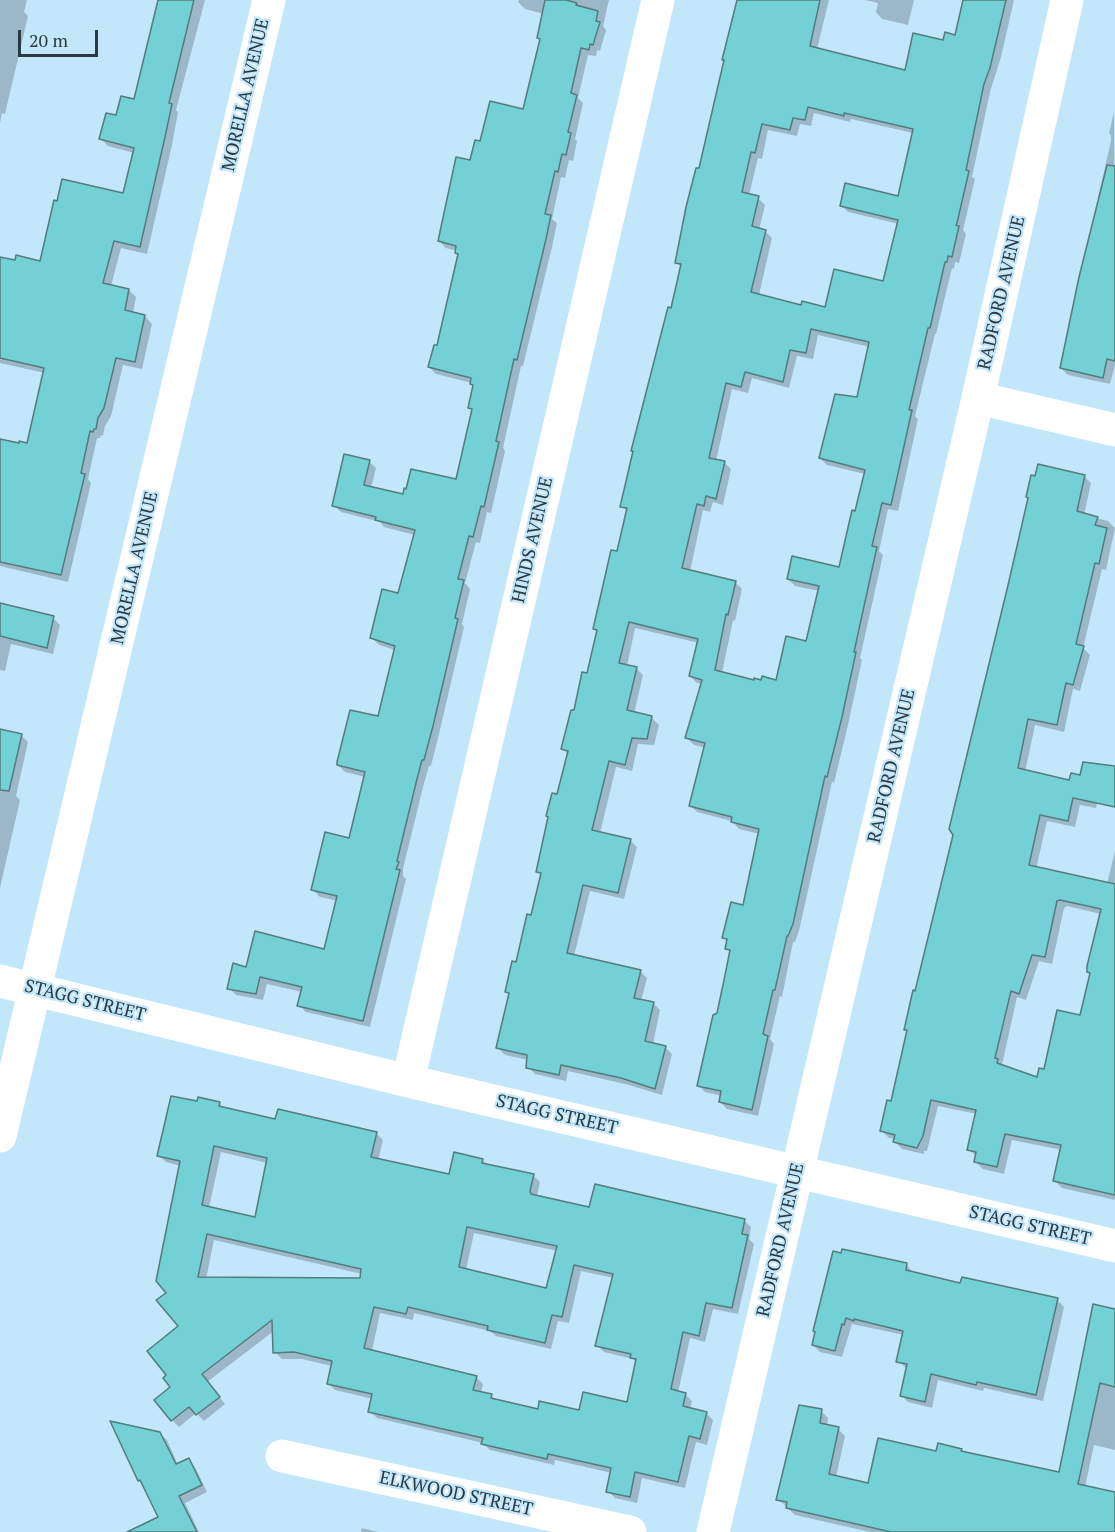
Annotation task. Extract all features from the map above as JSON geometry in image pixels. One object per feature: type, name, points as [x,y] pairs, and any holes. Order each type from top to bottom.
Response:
[{"type":"street","name":"MORELLA AVENUE","points":[[0,1136],[269,0]]},
{"type":"street","name":"HINDS AVENUE","points":[[408,1081],[658,0]]},
{"type":"street","name":"RADFORD AVENUE","points":[[713,1532],[978,398],[1067,0]]},
{"type":"street","points":[[978,398],[1115,430]]},
{"type":"street","name":"STAGG STREET","points":[[0,981],[408,1081],[1115,1245]]},
{"type":"street","name":"ELKWOOD STREET","points":[[282,1456],[630,1532]]},
{"type":"building","points":[[158,0],[194,0],[169,103],[172,104],[140,247],[114,241],[103,283],[129,289],[125,310],[145,315],[135,362],[116,358],[104,408],[98,418],[96,429],[93,432],[90,431],[81,473],[85,474],[61,575],[0,562],[0,439],[27,443],[44,368],[0,358],[0,257],[15,260],[16,255],[40,261],[54,200],[57,201],[62,179],[123,193],[134,148],[99,139],[106,113],[116,115],[121,96],[134,99]]},
{"type":"building","points":[[545,0],[566,0],[598,11],[596,21],[600,22],[593,45],[590,44],[589,50],[581,48],[571,93],[577,95],[568,132],[571,133],[566,155],[562,154],[558,172],[555,171],[545,214],[551,215],[546,239],[517,360],[514,359],[484,507],[481,506],[473,537],[469,536],[458,579],[464,580],[455,618],[458,619],[433,726],[424,760],[422,760],[397,861],[399,862],[396,869],[400,870],[363,1021],[297,1006],[302,987],[260,977],[256,994],[227,989],[233,963],[246,967],[255,931],[324,949],[337,896],[311,890],[325,832],[349,838],[365,772],[337,765],[337,762],[350,710],[378,716],[395,646],[370,638],[382,589],[398,593],[415,530],[332,506],[344,454],[370,460],[364,485],[403,494],[411,469],[456,479],[472,409],[468,408],[473,385],[470,384],[471,378],[428,367],[434,345],[437,345],[458,254],[455,253],[456,246],[438,241],[456,157],[470,160],[475,140],[480,141],[490,101],[523,109],[540,39],[537,38]]},
{"type":"building","points":[[737,0],[820,0],[810,46],[905,70],[913,33],[943,40],[945,32],[955,35],[963,0],[1006,0],[984,84],[966,170],[969,171],[956,225],[959,226],[952,257],[948,256],[945,262],[930,328],[928,328],[909,410],[912,410],[891,505],[882,503],[872,546],[877,547],[854,652],[856,652],[827,777],[825,776],[793,924],[787,936],[763,1034],[768,1036],[752,1110],[719,1102],[721,1091],[697,1086],[713,1015],[717,1013],[730,950],[725,949],[727,939],[722,938],[731,902],[743,905],[759,829],[731,822],[732,817],[689,806],[705,743],[685,738],[702,680],[689,676],[698,639],[629,622],[619,663],[637,667],[627,710],[652,716],[647,739],[632,738],[625,765],[609,761],[592,830],[631,839],[618,893],[583,885],[567,953],[641,970],[634,998],[654,1002],[645,1041],[666,1046],[655,1089],[621,1078],[561,1065],[559,1075],[526,1068],[527,1055],[496,1048],[509,993],[505,992],[512,961],[516,962],[527,914],[531,915],[541,873],[536,872],[548,817],[546,816],[552,793],[557,794],[568,751],[561,749],[571,710],[574,710],[582,672],[587,673],[597,630],[593,629],[611,550],[617,551],[627,508],[620,507],[633,451],[631,451],[668,307],[671,308],[681,264],[675,263],[686,207],[696,168],[699,168],[724,60],[722,60]],"holes":[[[808,107],[913,129],[898,196],[845,183],[840,206],[898,220],[883,281],[834,269],[825,307],[802,301],[801,305],[751,292],[766,230],[752,226],[759,196],[742,192],[751,152],[755,153],[762,124],[790,130],[793,118],[805,120]],[[811,329],[869,342],[857,397],[835,394],[819,458],[865,470],[855,511],[852,510],[839,567],[792,556],[787,579],[819,586],[806,641],[786,636],[776,680],[762,676],[761,680],[754,678],[754,680],[715,670],[726,614],[728,615],[736,581],[682,568],[697,504],[704,506],[706,496],[716,499],[725,461],[709,458],[726,383],[741,387],[745,372],[783,382],[790,350],[806,353]]]},
{"type":"building","points":[[1107,165],[1115,166],[1115,361],[1107,359],[1103,378],[1060,368],[1079,277]]},
{"type":"building","points":[[1038,464],[1085,475],[1077,511],[1098,517],[1095,525],[1107,528],[1099,564],[1095,563],[1076,644],[1084,646],[1073,685],[1066,683],[1057,725],[1028,719],[1018,768],[1069,780],[1071,773],[1080,775],[1083,762],[1115,766],[1115,807],[1073,798],[1068,821],[1040,815],[1029,865],[1115,884],[1115,1195],[1053,1181],[1061,1145],[1005,1134],[997,1167],[974,1162],[976,1152],[967,1150],[976,1110],[931,1100],[923,1136],[917,1148],[893,1142],[895,1135],[880,1131],[887,1100],[891,1101],[907,1030],[904,1030],[913,990],[915,991],[953,835],[949,829],[1009,581],[1031,475],[1035,476]],"holes":[[[1057,901],[1101,909],[1087,966],[1087,972],[1090,973],[1080,1015],[1057,1010],[1044,1069],[1039,1068],[1037,1077],[997,1063],[998,1059],[995,1058],[1011,991],[1019,994],[1032,955],[1045,957]]]},
{"type":"building","points":[[0,603],[54,616],[47,648],[0,636]]},
{"type":"building","points":[[0,729],[22,734],[9,791],[0,790]]},
{"type":"building","points":[[171,1096],[197,1101],[198,1097],[220,1102],[219,1106],[275,1119],[278,1109],[377,1132],[371,1157],[449,1174],[454,1152],[483,1159],[482,1163],[534,1174],[531,1194],[589,1207],[595,1184],[745,1219],[742,1234],[748,1235],[732,1308],[706,1303],[699,1336],[683,1332],[671,1389],[686,1393],[683,1406],[707,1412],[700,1439],[689,1436],[678,1482],[635,1472],[630,1497],[606,1492],[611,1468],[548,1454],[547,1459],[481,1444],[483,1438],[368,1412],[372,1394],[327,1384],[332,1361],[294,1352],[273,1353],[272,1320],[202,1374],[220,1397],[196,1415],[189,1407],[171,1421],[154,1400],[170,1387],[163,1378],[166,1375],[147,1351],[178,1326],[156,1300],[166,1293],[156,1281],[180,1161],[157,1156]],"holes":[[[214,1146],[267,1158],[255,1217],[202,1205]],[[467,1227],[557,1246],[546,1288],[459,1267]],[[207,1234],[361,1269],[360,1278],[198,1277]],[[574,1265],[613,1274],[595,1346],[631,1354],[630,1358],[636,1359],[627,1402],[583,1392],[579,1410],[539,1401],[538,1409],[491,1398],[492,1394],[473,1390],[477,1376],[364,1348],[374,1307],[406,1314],[408,1307],[488,1326],[487,1330],[545,1343],[552,1315],[562,1317]]]},
{"type":"building","points":[[842,1249],[907,1263],[906,1270],[960,1283],[962,1277],[1058,1298],[1036,1395],[977,1382],[976,1385],[931,1374],[925,1402],[900,1396],[907,1364],[896,1362],[903,1331],[854,1319],[854,1321],[846,1318],[844,1325],[842,1324],[835,1351],[812,1345],[815,1332],[813,1331],[833,1251],[841,1253]]},
{"type":"building","points":[[1093,1304],[1115,1309],[1115,1387],[1100,1383],[1078,1484],[1115,1492],[1115,1532],[891,1532],[786,1508],[787,1502],[776,1500],[799,1405],[822,1409],[820,1423],[839,1427],[829,1474],[868,1483],[878,1438],[936,1451],[938,1443],[962,1449],[961,1451],[1059,1472]]},
{"type":"building","points":[[110,1421],[160,1432],[176,1464],[189,1458],[202,1485],[179,1496],[197,1532],[127,1532],[158,1517]]}]
